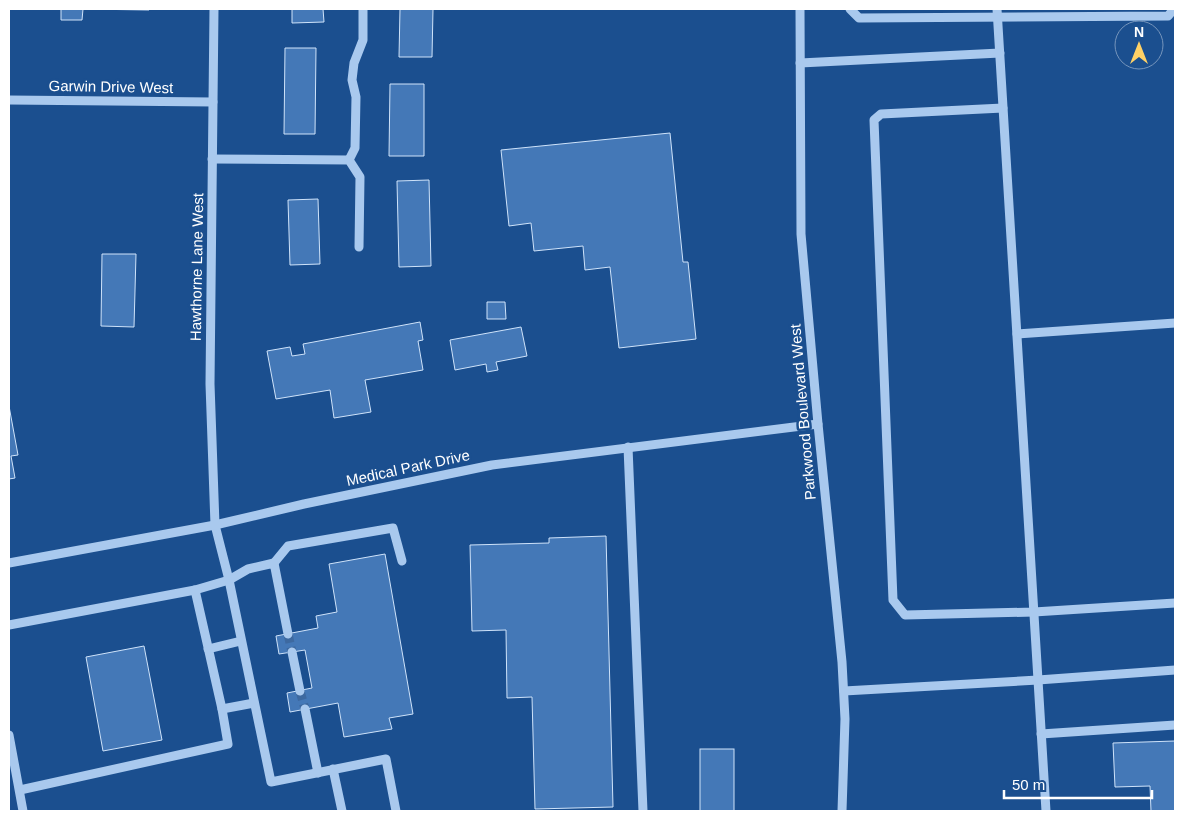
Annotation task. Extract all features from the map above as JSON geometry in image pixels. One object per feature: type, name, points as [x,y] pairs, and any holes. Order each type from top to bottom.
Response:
[{"type":"street","name":"Hawthorne Lane West","points":[[214,9],[210,384],[215,525],[229,580],[271,782],[318,772]]},
{"type":"street","points":[[349,160],[355,148],[356,97],[352,80],[354,63],[363,40],[363,9]]},
{"type":"street","name":"Parkwood Boulevard West","points":[[800,9],[801,234],[844,691],[842,811]]},
{"type":"street","points":[[850,9],[859,18],[997,13],[1168,16],[1174,9]]},
{"type":"street","points":[[997,13],[1046,811]]},
{"type":"street","points":[[800,63],[1000,53]]},
{"type":"street","name":"Garwin Drive West","points":[[9,100],[213,102]]},
{"type":"street","points":[[1003,108],[881,114],[874,120],[894,600],[905,615],[1034,612],[1175,603]]},
{"type":"street","points":[[212,159],[349,160]]},
{"type":"street","points":[[349,160],[360,177],[360,248]]},
{"type":"street","points":[[1017,334],[1175,323]]},
{"type":"street","name":"Medical Park Drive","points":[[9,563],[215,525],[304,504],[492,465],[818,424]]},
{"type":"street","points":[[628,447],[643,811]]},
{"type":"street","points":[[9,625],[195,590],[229,580],[248,569],[274,563],[288,546],[394,528],[402,560]]},
{"type":"street","points":[[274,563],[288,634]]},
{"type":"street","points":[[20,790],[228,744],[195,590]]},
{"type":"street","points":[[208,649],[241,641]]},
{"type":"street","points":[[292,652],[300,691]]},
{"type":"street","points":[[844,691],[1175,670]]},
{"type":"street","points":[[222,709],[254,703]]},
{"type":"street","points":[[305,709],[318,772],[386,759],[396,811]]},
{"type":"street","points":[[1041,734],[1175,725]]},
{"type":"street","points":[[9,734],[23,811]]},
{"type":"street","points":[[333,769],[342,811]]},
{"type":"building","points":[[61,9],[83,9],[82,20],[61,20]]},
{"type":"building","points":[[83,9],[149,9],[149,10]]},
{"type":"building","points":[[292,9],[323,9],[324,22],[292,23]]},
{"type":"building","points":[[400,9],[433,9],[432,57],[399,57]]},
{"type":"building","points":[[285,48],[316,48],[315,134],[284,134]]},
{"type":"building","points":[[390,84],[424,84],[424,156],[389,156]]},
{"type":"building","points":[[670,133],[683,262],[688,262],[696,339],[619,348],[610,267],[585,270],[583,246],[534,251],[531,223],[509,226],[501,150]]},
{"type":"building","points":[[429,180],[431,266],[399,267],[397,181]]},
{"type":"building","points":[[318,199],[320,264],[290,265],[288,200]]},
{"type":"building","points":[[102,254],[136,254],[134,327],[101,326]]},
{"type":"building","points":[[487,302],[505,302],[506,319],[487,319]]},
{"type":"building","points":[[420,322],[423,340],[418,341],[423,370],[365,380],[371,412],[334,418],[330,390],[276,399],[267,351],[290,347],[292,356],[305,354],[303,344]]},
{"type":"building","points":[[521,327],[527,356],[496,362],[498,370],[487,372],[486,364],[455,370],[450,340]]},
{"type":"building","points":[[9,406],[18,455],[11,456],[15,478],[9,479]]},
{"type":"building","points":[[606,536],[613,807],[535,809],[532,697],[507,698],[506,630],[472,631],[470,545],[549,543],[549,538]]},
{"type":"building","points":[[385,554],[413,714],[389,718],[392,729],[344,737],[338,703],[290,712],[287,693],[312,688],[305,650],[279,654],[276,636],[318,628],[316,616],[337,612],[329,564]]},
{"type":"building","points":[[144,646],[162,740],[103,751],[86,657]]},
{"type":"building","points":[[1175,741],[1175,811],[1151,811],[1150,786],[1115,787],[1113,743]]},
{"type":"building","points":[[700,749],[734,749],[734,811],[700,811]]},
{"type":"tunnel","points":[[288,634],[292,652]]},
{"type":"tunnel","points":[[300,691],[305,709]]}]
